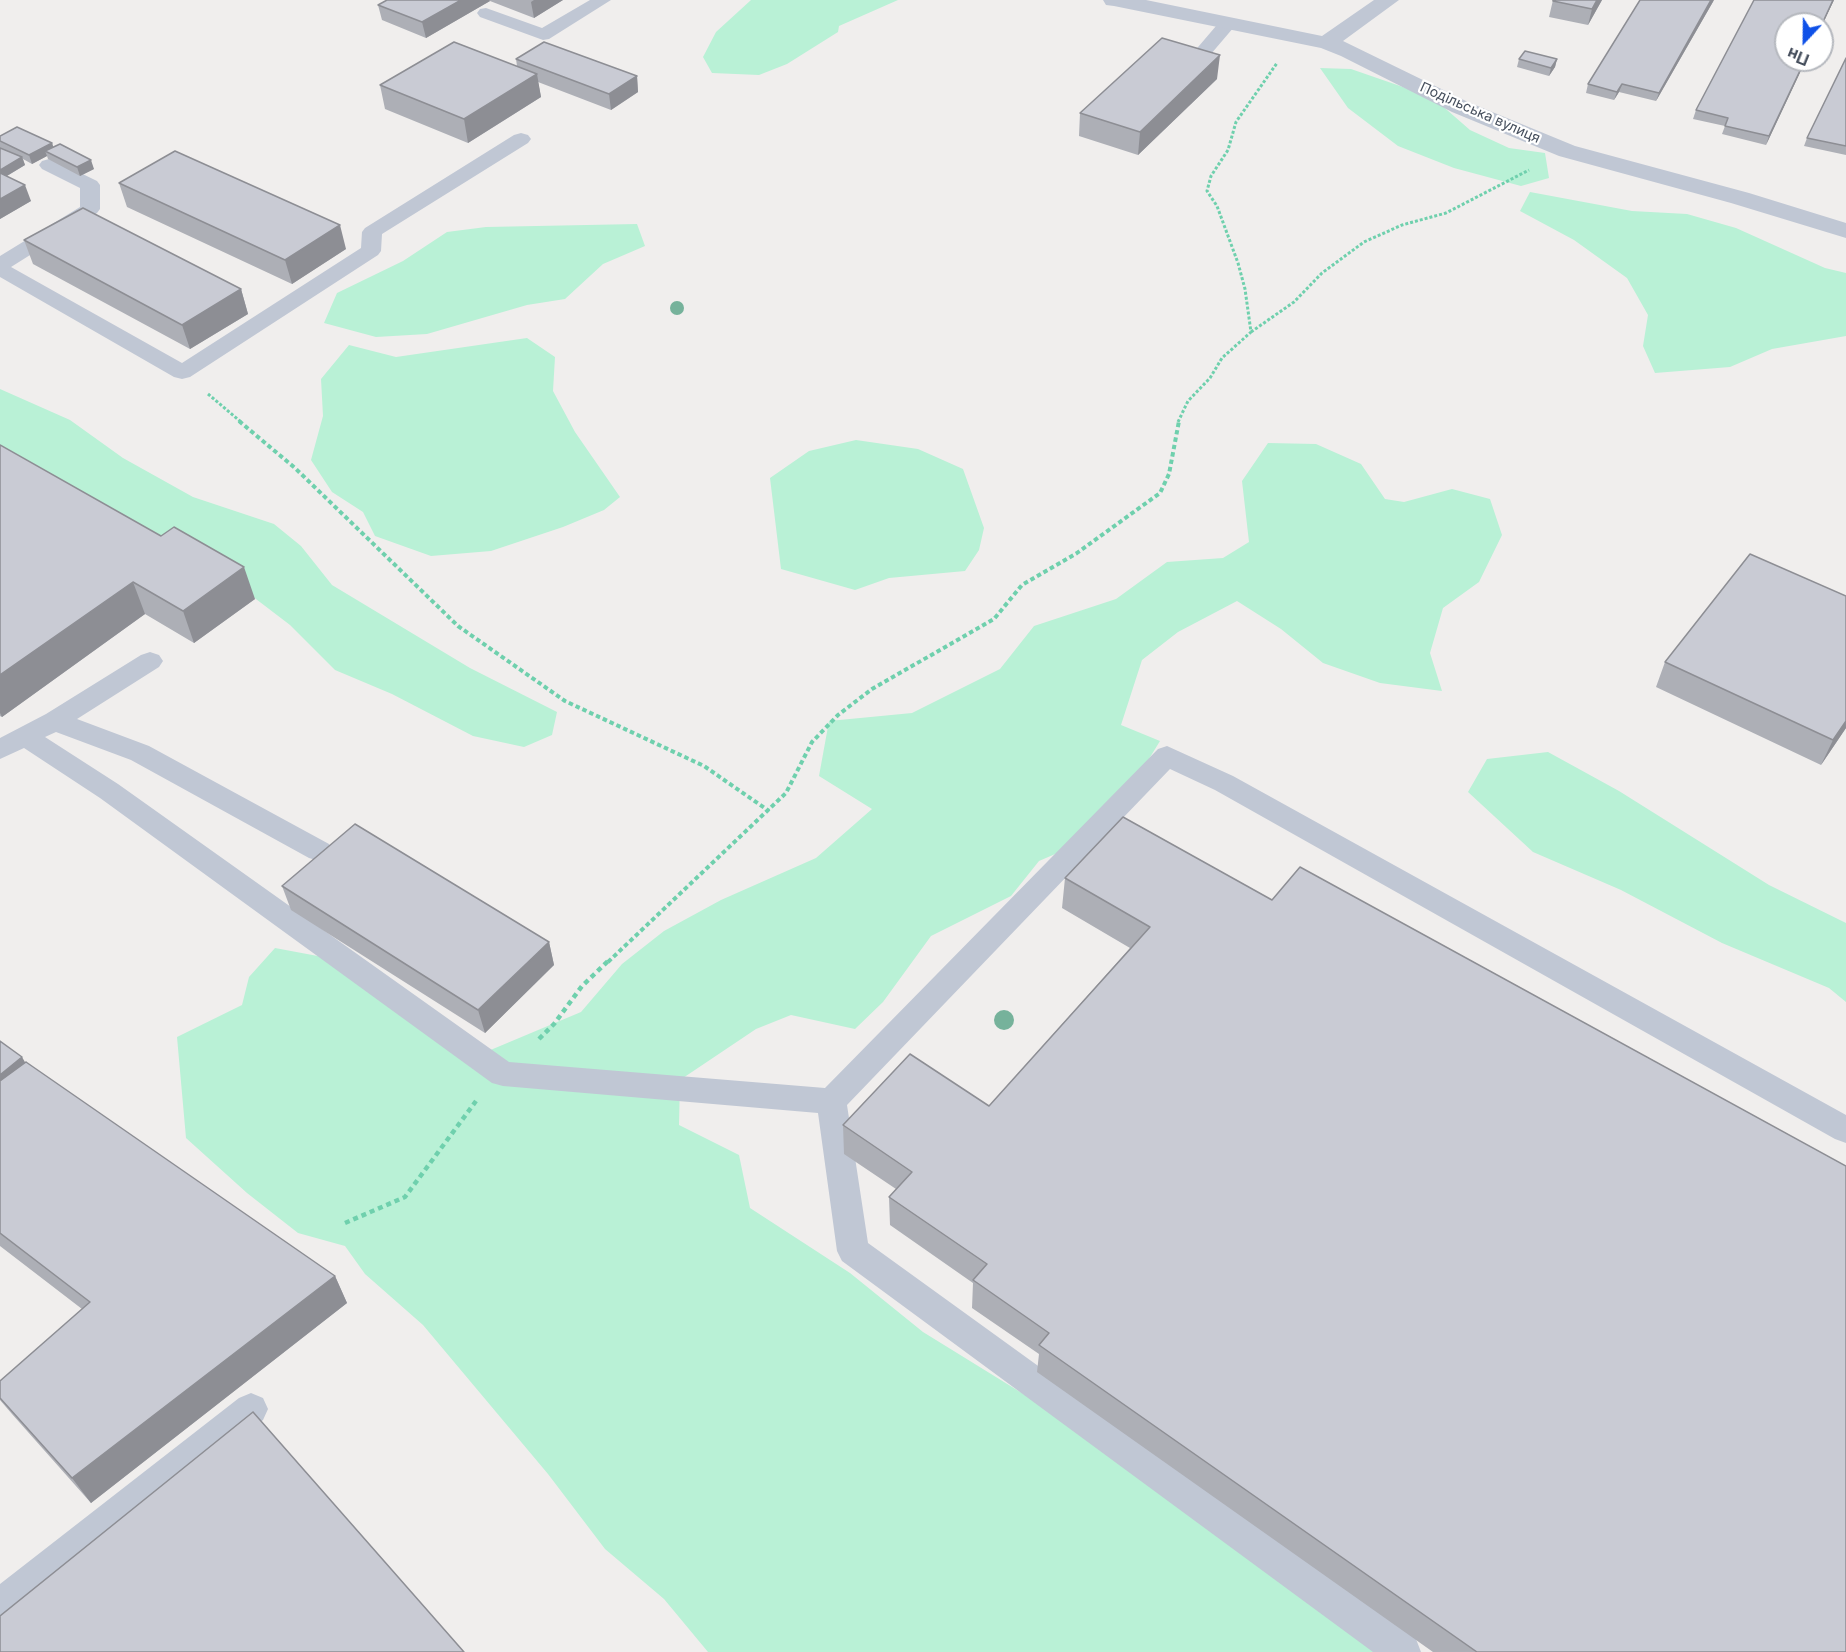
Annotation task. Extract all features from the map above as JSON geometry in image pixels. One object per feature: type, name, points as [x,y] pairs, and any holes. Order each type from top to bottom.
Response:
[{"type":"street","name":"Подільська вулиця","points":[[1114,0],[1326,43],[1349,51],[1460,107],[1567,151],[1740,198],[1846,231]]},
{"type":"street","points":[[1326,43],[1388,0]]},
{"type":"lane","points":[[486,13],[543,34],[602,0]]},
{"type":"lane","points":[[1193,64],[1228,23]]},
{"type":"lane","points":[[49,165],[90,185],[90,209],[0,267],[182,372],[371,251],[372,232],[521,139]]},
{"type":"lane","points":[[12,743],[55,721],[150,662]]},
{"type":"lane","points":[[55,721],[140,753],[319,852]]},
{"type":"lane","points":[[12,743],[109,791],[503,1074],[831,1101]]},
{"type":"lane","points":[[831,1101],[1167,756],[1224,783],[1846,1130]]},
{"type":"lane","points":[[831,1101],[853,1251],[1403,1652]]},
{"type":"lane","points":[[0,1607],[251,1409]]},
{"type":"path","points":[[1251,333],[1245,289],[1228,231],[1208,191],[1211,176],[1228,150],[1236,122],[1270,71],[1299,36]]},
{"type":"path","points":[[345,1223],[405,1197],[477,1099],[555,1024],[582,986],[786,793],[812,742],[838,715],[872,688],[994,619],[1022,585],[1077,553],[1160,493],[1169,474],[1179,419],[1188,401],[1210,378],[1222,358],[1293,302],[1322,273],[1364,242],[1402,225],[1446,213],[1567,151]]},
{"type":"path","points":[[182,372],[295,468],[458,626],[565,701],[704,766],[769,811]]},
{"type":"green space","points":[[751,0],[898,0],[839,26],[838,32],[787,64],[759,75],[712,73],[703,57],[716,32]]},
{"type":"green space","points":[[1320,68],[1351,69],[1403,87],[1439,103],[1470,130],[1509,148],[1545,153],[1549,178],[1521,186],[1454,168],[1398,146],[1348,108]]},
{"type":"green space","points":[[1530,192],[1632,211],[1687,214],[1736,228],[1825,268],[1846,273],[1846,336],[1772,349],[1730,367],[1655,373],[1643,346],[1648,315],[1627,278],[1574,240],[1520,211]]},
{"type":"green space","points":[[637,224],[645,246],[603,264],[565,299],[527,305],[427,334],[376,337],[324,323],[337,293],[403,261],[447,232],[486,227]]},
{"type":"green space","points":[[527,338],[555,357],[553,391],[575,432],[620,497],[604,510],[563,527],[491,551],[431,556],[375,536],[363,512],[332,492],[311,460],[323,416],[321,379],[349,345],[396,357]]},
{"type":"green space","points":[[0,389],[70,420],[123,458],[193,497],[274,524],[301,546],[332,585],[470,668],[557,712],[552,735],[524,747],[473,736],[392,694],[335,670],[290,625],[252,596],[0,459]]},
{"type":"green space","points":[[856,440],[918,449],[963,469],[984,528],[979,550],[965,571],[889,578],[855,590],[781,569],[770,478],[809,451]]},
{"type":"green space","points":[[1268,443],[1316,444],[1361,464],[1385,499],[1404,502],[1452,489],[1490,499],[1502,535],[1479,582],[1443,608],[1430,653],[1442,691],[1380,683],[1323,663],[1281,629],[1237,601],[1178,632],[1142,660],[1121,725],[1160,741],[1136,780],[1090,839],[1039,861],[1011,896],[931,936],[883,1002],[855,1029],[791,1015],[756,1029],[680,1080],[679,1125],[739,1155],[750,1208],[850,1273],[923,1332],[1085,1432],[1401,1652],[708,1652],[664,1599],[605,1549],[548,1474],[423,1325],[365,1274],[345,1246],[298,1233],[247,1193],[186,1138],[177,1037],[242,1005],[249,977],[275,948],[339,960],[481,1054],[581,1012],[622,964],[664,931],[721,900],[816,858],[872,809],[819,776],[829,721],[912,713],[1000,669],[1034,626],[1116,599],[1167,562],[1223,558],[1249,542],[1242,481]]},
{"type":"green space","points":[[1548,752],[1619,791],[1769,885],[1846,923],[1846,1002],[1829,988],[1722,943],[1621,890],[1533,852],[1468,792],[1487,759]]},
{"type":"building","points":[[387,0],[461,0],[422,22],[378,5]]},
{"type":"building","points":[[1553,0],[1597,0],[1592,9]]},
{"type":"building","points":[[1640,0],[1711,0],[1659,93],[1622,84],[1617,92],[1588,84]]},
{"type":"building","points":[[1754,0],[1833,0],[1828,12],[1774,12],[1774,72],[1799,72],[1769,136],[1725,126],[1728,118],[1696,110]]},
{"type":"building","points":[[1162,38],[1220,55],[1140,132],[1080,113]]},
{"type":"building","points":[[454,42],[537,74],[464,119],[380,85]]},
{"type":"building","points":[[544,42],[637,76],[609,94],[516,59]]},
{"type":"building","points":[[1525,51],[1557,59],[1551,68],[1519,59]]},
{"type":"building","points":[[1846,58],[1846,146],[1807,138]]},
{"type":"building","points":[[17,127],[52,143],[29,155],[0,141],[0,136]]},
{"type":"building","points":[[60,144],[91,160],[77,167],[45,151]]},
{"type":"building","points":[[0,148],[22,157],[0,170]]},
{"type":"building","points":[[175,151],[340,225],[285,260],[119,183]]},
{"type":"building","points":[[0,173],[25,185],[0,199]]},
{"type":"building","points":[[83,208],[241,289],[182,325],[24,240]]},
{"type":"building","points":[[0,445],[161,536],[174,527],[244,567],[183,611],[133,582],[0,675]]},
{"type":"building","points":[[1750,554],[1846,596],[1846,721],[1833,740],[1665,662]]},
{"type":"building","points":[[1123,817],[1272,900],[1300,867],[1846,1166],[1846,1652],[1477,1652],[1039,1345],[1049,1333],[973,1280],[987,1264],[889,1197],[912,1172],[843,1125],[910,1054],[989,1106],[1150,927],[1065,878]]},
{"type":"building","points":[[355,824],[549,942],[478,1010],[282,886]]},
{"type":"building","points":[[0,1041],[22,1057],[0,1075]]},
{"type":"building","points":[[26,1062],[335,1276],[72,1478],[0,1398],[0,1381],[90,1302],[0,1233],[0,1081]]},
{"type":"building","points":[[253,1412],[464,1652],[0,1652],[0,1616]]}]
